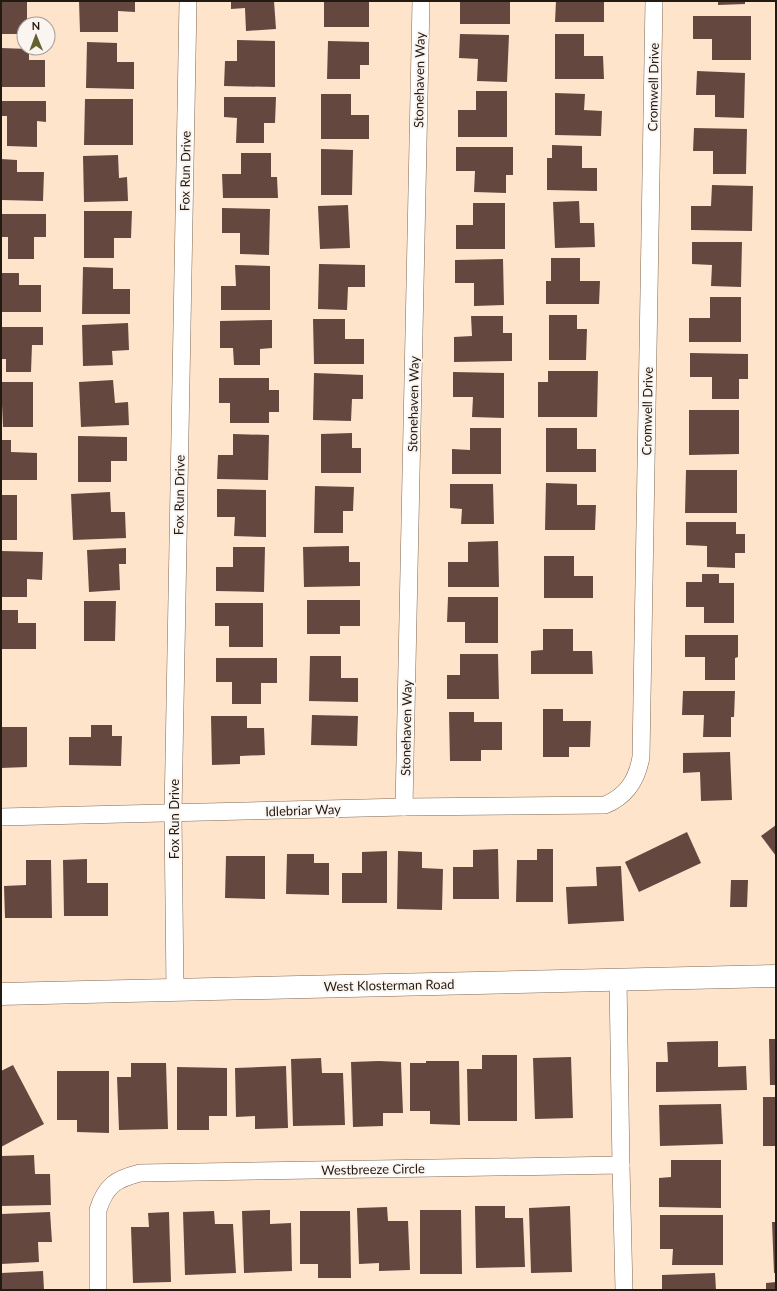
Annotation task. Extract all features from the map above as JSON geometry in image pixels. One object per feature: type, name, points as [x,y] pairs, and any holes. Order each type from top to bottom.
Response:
[{"type":"street","name":"Fox Run Drive","points":[[175,990],[173,814],[188,1]]},
{"type":"street","name":"Stonehaven Way","points":[[404,808],[421,1]]},
{"type":"street","name":"Cromwell Drive","points":[[605,805],[619,799],[628,790],[639,768],[641,757],[654,1]]},
{"type":"street","name":"Idlebriar Way","points":[[1,817],[605,805]]},
{"type":"street","name":"West Klosterman Road","points":[[1,994],[776,976]]},
{"type":"street","points":[[618,980],[624,1290]]},
{"type":"street","name":"Westbreeze Circle","points":[[98,1290],[98,1210],[102,1198],[108,1189],[122,1178],[140,1173],[621,1165]]},
{"type":"building","points":[[1,1],[27,1],[27,16],[16,16],[16,34],[1,34]]},
{"type":"building","points":[[79,1],[135,1],[135,12],[118,11],[118,32],[80,32]]},
{"type":"building","points":[[231,1],[274,1],[276,29],[246,31],[245,8],[231,9]]},
{"type":"building","points":[[324,1],[369,1],[369,27],[324,27]]},
{"type":"building","points":[[460,1],[510,1],[510,24],[460,24]]},
{"type":"building","points":[[556,1],[604,1],[604,22],[555,22]]},
{"type":"building","points":[[718,1],[745,1],[745,4],[718,5]]},
{"type":"building","points":[[693,16],[751,16],[751,60],[712,60],[712,39],[693,39]]},
{"type":"building","points":[[460,34],[509,35],[507,82],[477,81],[478,59],[459,58]]},
{"type":"building","points":[[555,34],[584,34],[584,56],[603,56],[604,79],[555,79]]},
{"type":"building","points":[[237,40],[275,41],[275,87],[224,86],[225,61],[237,61]]},
{"type":"building","points":[[328,41],[369,42],[369,65],[360,65],[360,79],[327,79]]},
{"type":"building","points":[[87,42],[117,43],[117,62],[134,62],[134,89],[86,88]]},
{"type":"building","points":[[1,48],[16,49],[16,56],[29,56],[29,60],[45,60],[45,87],[1,87]]},
{"type":"building","points":[[697,71],[745,73],[744,118],[715,117],[715,95],[696,95]]},
{"type":"building","points":[[476,91],[507,91],[507,137],[458,137],[458,110],[476,110]]},
{"type":"building","points":[[555,93],[585,94],[584,110],[602,111],[601,136],[555,135]]},
{"type":"building","points":[[321,94],[351,94],[351,115],[369,115],[369,139],[321,139]]},
{"type":"building","points":[[224,97],[276,97],[275,123],[264,123],[264,143],[236,143],[237,118],[224,117]]},
{"type":"building","points":[[85,99],[133,99],[133,145],[84,145]]},
{"type":"building","points":[[1,101],[46,101],[46,122],[37,121],[37,147],[7,146],[7,116],[1,116]]},
{"type":"building","points":[[694,128],[747,129],[746,174],[713,174],[713,151],[693,151]]},
{"type":"building","points":[[552,145],[582,146],[582,168],[597,168],[597,191],[547,190],[547,158],[552,158]]},
{"type":"building","points":[[456,147],[513,147],[513,175],[506,175],[506,193],[474,192],[475,171],[456,171]]},
{"type":"building","points":[[321,149],[353,150],[352,195],[321,195]]},
{"type":"building","points":[[241,153],[271,153],[271,177],[277,177],[278,198],[223,198],[222,174],[241,174]]},
{"type":"building","points":[[118,155],[119,178],[127,177],[128,201],[84,202],[83,156]]},
{"type":"building","points":[[1,159],[17,160],[17,172],[44,172],[43,201],[1,200]]},
{"type":"building","points":[[712,185],[753,186],[752,231],[691,230],[691,206],[711,206]]},
{"type":"building","points":[[579,201],[580,223],[594,223],[595,247],[555,248],[553,202]]},
{"type":"building","points":[[473,203],[505,203],[505,249],[456,249],[456,225],[473,225]]},
{"type":"building","points":[[348,205],[350,248],[320,249],[318,206]]},
{"type":"building","points":[[222,208],[270,209],[269,255],[240,254],[240,233],[222,233]]},
{"type":"building","points":[[84,211],[132,211],[131,238],[114,238],[114,258],[84,258]]},
{"type":"building","points":[[1,214],[46,214],[46,237],[34,237],[34,259],[8,259],[8,237],[1,237]]},
{"type":"building","points":[[692,242],[742,242],[741,287],[711,286],[712,265],[692,264]]},
{"type":"building","points":[[551,258],[580,258],[580,281],[600,281],[599,304],[546,304],[546,281],[551,281]]},
{"type":"building","points":[[503,259],[504,305],[474,306],[474,283],[455,283],[455,260]]},
{"type":"building","points":[[319,264],[365,265],[365,287],[348,287],[347,310],[318,309]]},
{"type":"building","points":[[235,265],[270,266],[270,310],[221,310],[221,286],[236,286]]},
{"type":"building","points":[[83,267],[113,268],[113,289],[130,289],[130,314],[82,314]]},
{"type":"building","points":[[1,273],[19,273],[19,285],[41,285],[41,312],[1,312]]},
{"type":"building","points":[[710,297],[741,297],[741,342],[689,342],[689,318],[710,318]]},
{"type":"building","points":[[549,315],[577,315],[577,329],[587,329],[586,360],[549,360]]},
{"type":"building","points":[[471,316],[503,316],[503,333],[512,333],[512,361],[454,362],[454,337],[472,336]]},
{"type":"building","points":[[313,319],[345,319],[345,339],[364,339],[364,364],[314,364]]},
{"type":"building","points":[[272,320],[272,348],[260,349],[260,365],[234,365],[233,348],[220,348],[220,321]]},
{"type":"building","points":[[128,323],[129,350],[112,351],[113,365],[83,366],[82,325]]},
{"type":"building","points":[[1,327],[43,327],[43,345],[32,345],[31,372],[6,372],[6,359],[1,359]]},
{"type":"building","points":[[690,353],[748,354],[748,379],[739,379],[739,399],[712,399],[712,377],[690,377]]},
{"type":"building","points":[[548,371],[598,371],[597,417],[538,417],[538,382],[548,382]]},
{"type":"building","points":[[453,372],[504,373],[504,418],[472,417],[473,397],[453,397]]},
{"type":"building","points":[[314,373],[363,375],[363,399],[352,399],[351,421],[313,420]]},
{"type":"building","points":[[219,378],[269,378],[269,390],[279,390],[279,412],[269,412],[269,423],[230,423],[230,403],[219,403]]},
{"type":"building","points":[[113,380],[115,403],[128,402],[129,425],[81,427],[79,382]]},
{"type":"building","points":[[1,382],[33,382],[33,427],[3,427]]},
{"type":"building","points":[[689,410],[739,410],[739,454],[689,455]]},
{"type":"building","points":[[470,428],[501,428],[501,474],[452,474],[452,449],[470,450]]},
{"type":"building","points":[[546,428],[577,428],[577,449],[596,449],[596,472],[546,472]]},
{"type":"building","points":[[352,433],[352,448],[361,448],[361,473],[321,473],[321,434]]},
{"type":"building","points":[[233,434],[269,435],[268,480],[217,479],[218,455],[233,455]]},
{"type":"building","points":[[78,436],[127,437],[127,461],[111,461],[111,482],[78,482]]},
{"type":"building","points":[[1,440],[11,440],[11,452],[37,453],[37,480],[1,480]]},
{"type":"building","points":[[686,470],[737,470],[737,513],[685,513]]},
{"type":"building","points":[[546,483],[577,484],[577,505],[596,505],[595,530],[545,530]]},
{"type":"building","points":[[450,484],[493,484],[494,524],[461,524],[462,509],[450,508]]},
{"type":"building","points":[[315,486],[354,487],[353,511],[343,511],[343,533],[314,533]]},
{"type":"building","points":[[217,489],[266,490],[266,537],[234,536],[235,517],[217,517]]},
{"type":"building","points":[[110,492],[111,512],[125,512],[126,538],[73,540],[71,494]]},
{"type":"building","points":[[1,495],[17,495],[17,540],[1,540]]},
{"type":"building","points":[[686,522],[736,522],[736,534],[745,534],[745,553],[735,553],[735,568],[707,567],[707,546],[686,545]]},
{"type":"building","points":[[498,541],[499,587],[448,587],[448,562],[468,562],[468,542]]},
{"type":"building","points":[[349,546],[349,562],[360,562],[360,586],[304,587],[303,547]]},
{"type":"building","points":[[233,547],[265,547],[264,592],[216,591],[216,567],[233,567]]},
{"type":"building","points":[[126,548],[126,564],[119,564],[120,590],[89,592],[87,550]]},
{"type":"building","points":[[1,551],[43,552],[42,580],[27,579],[27,597],[1,597]]},
{"type":"building","points":[[544,556],[574,556],[574,576],[593,576],[593,598],[544,598]]},
{"type":"building","points":[[702,574],[719,574],[719,583],[734,583],[734,623],[704,623],[704,607],[686,607],[686,582],[702,582]]},
{"type":"building","points":[[448,597],[498,597],[498,643],[465,643],[465,622],[447,622]]},
{"type":"building","points":[[307,600],[360,600],[360,626],[340,626],[340,634],[307,634]]},
{"type":"building","points":[[84,601],[116,601],[115,641],[84,641]]},
{"type":"building","points":[[215,603],[263,603],[263,647],[229,647],[229,626],[215,626]]},
{"type":"building","points":[[1,610],[18,610],[18,623],[36,623],[36,649],[1,649]]},
{"type":"building","points":[[543,629],[573,629],[573,651],[592,651],[593,674],[531,674],[531,651],[543,650]]},
{"type":"building","points":[[685,635],[738,635],[738,657],[735,658],[735,680],[705,680],[705,657],[685,657]]},
{"type":"building","points":[[460,654],[498,654],[499,699],[447,699],[447,675],[460,675]]},
{"type":"building","points":[[310,656],[341,656],[341,678],[358,678],[358,702],[309,701]]},
{"type":"building","points":[[216,658],[277,658],[277,683],[261,683],[261,704],[232,704],[232,682],[216,682]]},
{"type":"building","points":[[683,691],[735,691],[734,717],[731,717],[731,737],[703,737],[704,715],[682,715]]},
{"type":"building","points":[[543,709],[563,709],[563,721],[591,721],[590,747],[569,747],[569,757],[543,757]]},
{"type":"building","points":[[449,712],[474,712],[474,722],[502,722],[502,750],[481,750],[481,761],[450,761]]},
{"type":"building","points":[[312,715],[358,716],[357,746],[311,745]]},
{"type":"building","points":[[211,716],[247,716],[247,728],[264,728],[265,755],[240,756],[240,764],[212,765]]},
{"type":"building","points":[[91,725],[112,725],[112,736],[122,736],[121,766],[69,765],[69,737],[91,737]]},
{"type":"building","points":[[1,727],[27,727],[27,767],[1,768]]},
{"type":"building","points":[[730,752],[732,800],[701,801],[700,772],[683,773],[683,753]]},
{"type":"building","points":[[776,825],[776,856],[761,836]]},
{"type":"building","points":[[687,832],[701,863],[639,892],[625,862]]},
{"type":"building","points":[[498,849],[499,899],[453,899],[453,867],[473,867],[473,850]]},
{"type":"building","points":[[537,849],[553,849],[553,902],[516,902],[517,860],[537,860]]},
{"type":"building","points":[[387,851],[387,903],[342,903],[342,873],[362,873],[362,852]]},
{"type":"building","points":[[398,851],[422,852],[422,868],[443,869],[442,910],[397,909]]},
{"type":"building","points":[[287,854],[314,854],[314,863],[329,863],[329,895],[286,894]]},
{"type":"building","points":[[226,856],[265,856],[265,899],[225,898]]},
{"type":"building","points":[[87,859],[87,883],[108,883],[108,916],[64,916],[63,860]]},
{"type":"building","points":[[26,860],[51,860],[52,918],[5,918],[4,886],[26,885]]},
{"type":"building","points":[[621,866],[624,921],[568,924],[566,887],[597,886],[596,867]]},
{"type":"building","points":[[731,880],[748,880],[747,907],[730,907]]},
{"type":"building","points":[[769,1039],[776,1039],[776,1085],[770,1085]]},
{"type":"building","points":[[718,1041],[718,1067],[746,1066],[747,1090],[656,1092],[656,1062],[668,1062],[667,1042]]},
{"type":"building","points":[[482,1055],[517,1055],[517,1121],[468,1121],[467,1069],[482,1069]]},
{"type":"building","points":[[571,1057],[573,1118],[535,1119],[533,1058]]},
{"type":"building","points":[[321,1058],[322,1073],[343,1073],[345,1125],[293,1126],[291,1059]]},
{"type":"building","points":[[426,1061],[459,1061],[460,1125],[430,1124],[430,1111],[410,1111],[410,1063],[426,1063]]},
{"type":"building","points":[[351,1062],[401,1062],[403,1113],[383,1113],[383,1126],[353,1127]]},
{"type":"building","points":[[131,1063],[166,1063],[168,1129],[119,1130],[117,1077],[131,1077]]},
{"type":"building","points":[[13,1065],[44,1124],[1,1147],[1,1071]]},
{"type":"building","points":[[286,1066],[288,1128],[255,1129],[255,1116],[236,1117],[235,1068]]},
{"type":"building","points":[[177,1067],[227,1068],[227,1116],[209,1116],[209,1130],[177,1130]]},
{"type":"building","points":[[57,1071],[109,1071],[109,1133],[77,1132],[77,1120],[57,1120]]},
{"type":"building","points":[[763,1097],[776,1097],[776,1146],[763,1146]]},
{"type":"building","points":[[721,1104],[723,1144],[660,1146],[659,1105]]},
{"type":"building","points":[[34,1155],[35,1174],[50,1174],[51,1205],[1,1206],[1,1156]]},
{"type":"building","points":[[671,1160],[721,1160],[721,1208],[659,1207],[659,1178],[671,1177]]},
{"type":"building","points":[[475,1206],[505,1206],[505,1218],[523,1218],[525,1267],[476,1268]]},
{"type":"building","points":[[570,1206],[572,1272],[531,1273],[529,1208]]},
{"type":"building","points":[[387,1207],[388,1221],[408,1221],[410,1270],[379,1271],[379,1263],[359,1264],[357,1208]]},
{"type":"building","points":[[270,1210],[270,1224],[291,1223],[292,1271],[244,1273],[242,1211]]},
{"type":"building","points":[[420,1210],[461,1210],[462,1274],[420,1274]]},
{"type":"building","points":[[214,1211],[215,1224],[233,1224],[236,1273],[185,1275],[183,1212]]},
{"type":"building","points":[[300,1211],[350,1211],[351,1278],[318,1278],[318,1264],[300,1264]]},
{"type":"building","points":[[50,1212],[52,1242],[38,1242],[39,1262],[1,1264],[1,1214]]},
{"type":"building","points":[[169,1212],[171,1282],[133,1283],[131,1227],[149,1227],[148,1213]]},
{"type":"building","points":[[660,1215],[723,1215],[723,1265],[672,1265],[673,1249],[660,1249]]},
{"type":"building","points":[[772,1222],[776,1222],[776,1273],[774,1273]]},
{"type":"building","points":[[43,1271],[44,1290],[1,1290],[1,1273]]},
{"type":"building","points":[[715,1273],[716,1290],[662,1290],[662,1275]]},
{"type":"building","points":[[776,1282],[776,1290],[766,1290],[766,1283]]}]
